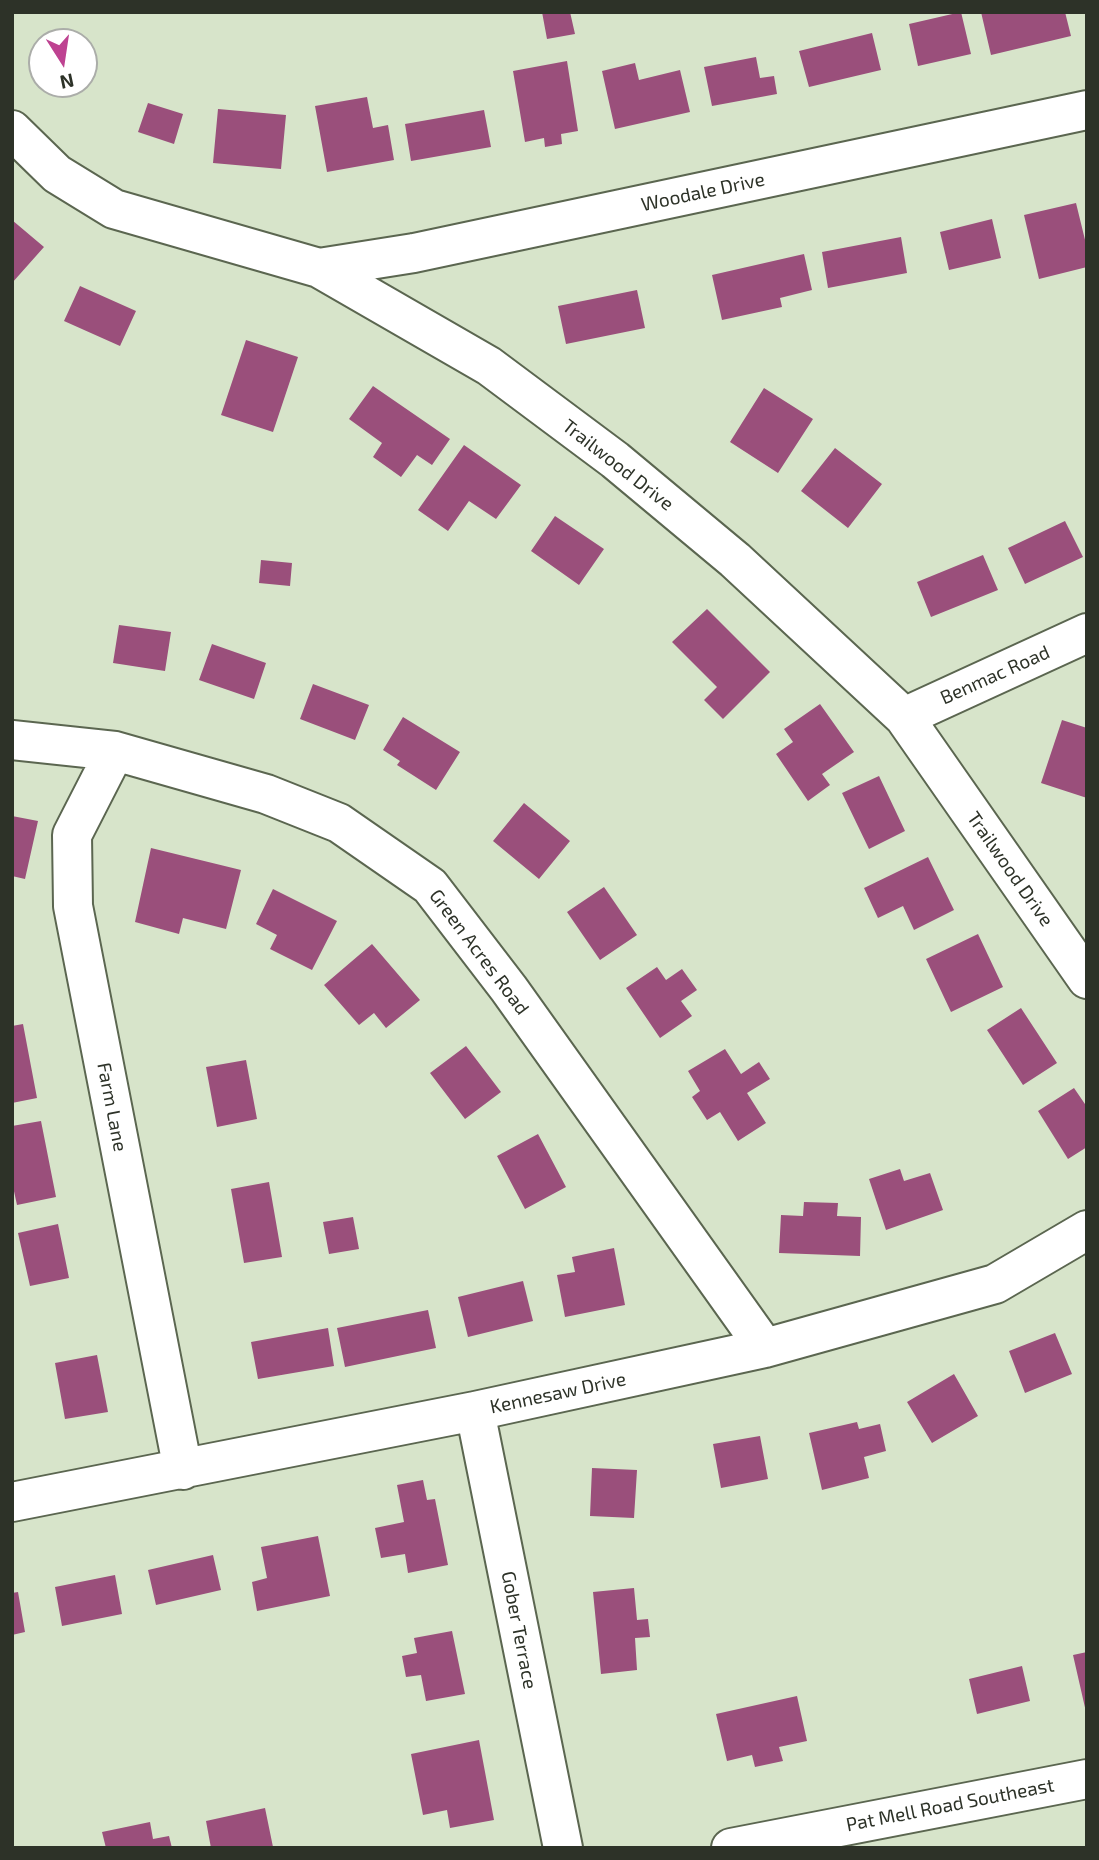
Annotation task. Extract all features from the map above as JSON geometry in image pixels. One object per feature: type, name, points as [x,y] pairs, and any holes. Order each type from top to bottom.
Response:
[{"type":"street","name":"Woodale Drive","points":[[319,268],[414,253],[1087,110]]},
{"type":"street","name":"Trailwood Drive","points":[[12,130],[57,174],[114,209],[319,268],[489,366],[615,460],[735,560],[904,717],[1087,979]]},
{"type":"street","name":"Benmac Road","points":[[904,717],[1087,634]]},
{"type":"street","name":"Green Acres Road","points":[[12,740],[115,751],[266,794],[339,823],[430,886],[509,989],[765,1348]]},
{"type":"street","name":"Farm Lane","points":[[115,751],[72,835],[73,906],[183,1471]]},
{"type":"street","name":"Kennesaw Drive","points":[[12,1502],[183,1471],[765,1348],[995,1284],[1087,1230]]},
{"type":"street","name":"Gober Terrace","points":[[475,1411],[563,1848]]},
{"type":"street","name":"Pat Mell Road Southeast","points":[[731,1848],[817,1840],[1087,1779]]},
{"type":"building","points":[[542,12],[570,12],[575,34],[547,39]]},
{"type":"building","points":[[961,12],[971,54],[918,66],[909,24]]},
{"type":"building","points":[[981,12],[1065,12],[1071,36],[991,55]]},
{"type":"building","points":[[872,33],[881,70],[809,87],[799,51]]},
{"type":"building","points":[[756,57],[760,78],[774,76],[777,94],[712,106],[704,67]]},
{"type":"building","points":[[567,61],[578,131],[561,134],[562,144],[545,147],[544,138],[525,142],[513,71]]},
{"type":"building","points":[[635,63],[639,80],[680,70],[690,112],[615,129],[602,71]]},
{"type":"building","points":[[367,97],[373,128],[388,125],[394,160],[327,172],[315,106]]},
{"type":"building","points":[[148,103],[183,114],[174,144],[138,132]]},
{"type":"building","points":[[218,109],[286,115],[281,169],[213,163]]},
{"type":"building","points":[[484,110],[491,147],[411,161],[405,124]]},
{"type":"building","points":[[1076,203],[1087,248],[1087,267],[1039,279],[1024,215]]},
{"type":"building","points":[[992,219],[1001,258],[949,270],[940,232]]},
{"type":"building","points":[[12,220],[44,247],[12,283]]},
{"type":"building","points":[[901,237],[907,273],[828,288],[822,252]]},
{"type":"building","points":[[804,254],[812,290],[780,298],[782,307],[722,320],[712,275]]},
{"type":"building","points":[[80,286],[136,311],[120,346],[64,321]]},
{"type":"building","points":[[637,290],[645,328],[566,344],[558,306]]},
{"type":"building","points":[[246,340],[298,357],[273,432],[221,415]]},
{"type":"building","points":[[373,386],[450,439],[432,465],[417,455],[401,477],[373,457],[382,443],[349,419]]},
{"type":"building","points":[[764,388],[813,419],[778,473],[730,442]]},
{"type":"building","points":[[464,445],[521,485],[496,519],[469,501],[448,531],[418,510]]},
{"type":"building","points":[[835,448],[882,484],[848,528],[801,491]]},
{"type":"building","points":[[555,516],[604,549],[579,585],[531,551]]},
{"type":"building","points":[[1065,521],[1083,557],[1025,584],[1008,548]]},
{"type":"building","points":[[983,555],[998,590],[931,617],[917,582]]},
{"type":"building","points":[[261,560],[292,563],[290,586],[259,583]]},
{"type":"building","points":[[707,609],[770,672],[723,719],[704,700],[717,687],[672,642]]},
{"type":"building","points":[[119,625],[171,632],[165,671],[113,663]]},
{"type":"building","points":[[212,644],[266,663],[254,699],[199,680]]},
{"type":"building","points":[[313,684],[369,705],[355,740],[300,719]]},
{"type":"building","points":[[820,704],[854,752],[822,774],[830,785],[808,801],[776,754],[793,742],[784,729]]},
{"type":"building","points":[[403,717],[460,752],[436,790],[397,765],[400,761],[383,750]]},
{"type":"building","points":[[1062,720],[1087,728],[1087,798],[1041,783]]},
{"type":"building","points":[[879,776],[905,831],[869,849],[842,793]]},
{"type":"building","points":[[524,803],[570,841],[539,879],[493,841]]},
{"type":"building","points":[[12,816],[38,821],[25,879],[12,876]]},
{"type":"building","points":[[151,848],[241,870],[226,929],[183,918],[179,934],[135,922]]},
{"type":"building","points":[[928,857],[954,910],[914,930],[903,906],[878,918],[864,888]]},
{"type":"building","points":[[604,887],[637,935],[600,960],[567,912]]},
{"type":"building","points":[[273,889],[337,921],[312,970],[270,949],[277,935],[256,924]]},
{"type":"building","points":[[978,934],[1003,987],[951,1012],[926,959]]},
{"type":"building","points":[[372,944],[420,1000],[386,1028],[374,1013],[359,1025],[324,985]]},
{"type":"building","points":[[657,967],[666,980],[682,969],[697,990],[681,1001],[692,1016],[660,1038],[626,988]]},
{"type":"building","points":[[1021,1008],[1057,1063],[1023,1085],[987,1030]]},
{"type":"building","points":[[23,1024],[37,1098],[12,1103],[12,1026]]},
{"type":"building","points":[[466,1046],[501,1092],[465,1119],[430,1073]]},
{"type":"building","points":[[725,1049],[741,1074],[759,1062],[770,1079],[747,1093],[766,1123],[738,1141],[720,1112],[707,1120],[692,1097],[700,1091],[688,1071]]},
{"type":"building","points":[[246,1060],[257,1119],[217,1127],[206,1067]]},
{"type":"building","points":[[1074,1088],[1087,1107],[1087,1147],[1068,1159],[1038,1111]]},
{"type":"building","points":[[41,1121],[56,1197],[17,1205],[12,1182],[12,1126]]},
{"type":"building","points":[[538,1134],[566,1187],[525,1209],[497,1156]]},
{"type":"building","points":[[900,1169],[904,1181],[930,1173],[943,1210],[886,1230],[869,1179]]},
{"type":"building","points":[[269,1182],[282,1257],[244,1263],[231,1189]]},
{"type":"building","points":[[804,1202],[838,1203],[837,1216],[861,1217],[860,1256],[779,1253],[781,1215],[803,1216]]},
{"type":"building","points":[[353,1217],[359,1249],[329,1254],[323,1222]]},
{"type":"building","points":[[58,1224],[69,1278],[30,1286],[18,1233]]},
{"type":"building","points":[[614,1248],[625,1305],[565,1317],[557,1275],[575,1272],[572,1257]]},
{"type":"building","points":[[523,1281],[533,1321],[468,1337],[458,1297]]},
{"type":"building","points":[[428,1310],[436,1348],[345,1367],[337,1328]]},
{"type":"building","points":[[328,1328],[334,1366],[258,1379],[251,1342]]},
{"type":"building","points":[[1055,1333],[1072,1374],[1025,1393],[1009,1351]]},
{"type":"building","points":[[97,1355],[108,1412],[65,1419],[55,1363]]},
{"type":"building","points":[[954,1374],[978,1416],[932,1443],[907,1402]]},
{"type":"building","points":[[857,1422],[859,1429],[880,1424],[886,1451],[864,1457],[869,1478],[822,1490],[809,1433]]},
{"type":"building","points":[[760,1436],[768,1479],[721,1488],[713,1444]]},
{"type":"building","points":[[592,1468],[637,1470],[634,1518],[590,1516]]},
{"type":"building","points":[[423,1480],[427,1500],[435,1499],[448,1565],[408,1573],[405,1554],[381,1558],[375,1528],[404,1522],[397,1485]]},
{"type":"building","points":[[318,1536],[330,1596],[257,1611],[252,1582],[267,1578],[261,1547]]},
{"type":"building","points":[[213,1555],[221,1590],[156,1605],[148,1570]]},
{"type":"building","points":[[115,1575],[122,1614],[62,1626],[55,1587]]},
{"type":"building","points":[[634,1588],[637,1620],[648,1619],[650,1637],[635,1638],[637,1670],[601,1674],[593,1592]]},
{"type":"building","points":[[18,1592],[25,1632],[12,1635],[12,1593]]},
{"type":"building","points":[[452,1631],[465,1694],[426,1701],[421,1675],[406,1677],[402,1656],[417,1653],[414,1638]]},
{"type":"building","points":[[1087,1652],[1087,1712],[1086,1712],[1073,1655]]},
{"type":"building","points":[[1022,1666],[1030,1701],[977,1714],[969,1679]]},
{"type":"building","points":[[797,1696],[807,1741],[779,1747],[783,1761],[755,1767],[752,1755],[727,1761],[716,1714]]},
{"type":"building","points":[[479,1740],[494,1820],[450,1828],[447,1810],[423,1815],[411,1754]]},
{"type":"building","points":[[265,1808],[273,1847],[211,1848],[206,1821]]},
{"type":"building","points":[[150,1822],[153,1839],[169,1836],[172,1848],[106,1848],[102,1832]]}]
